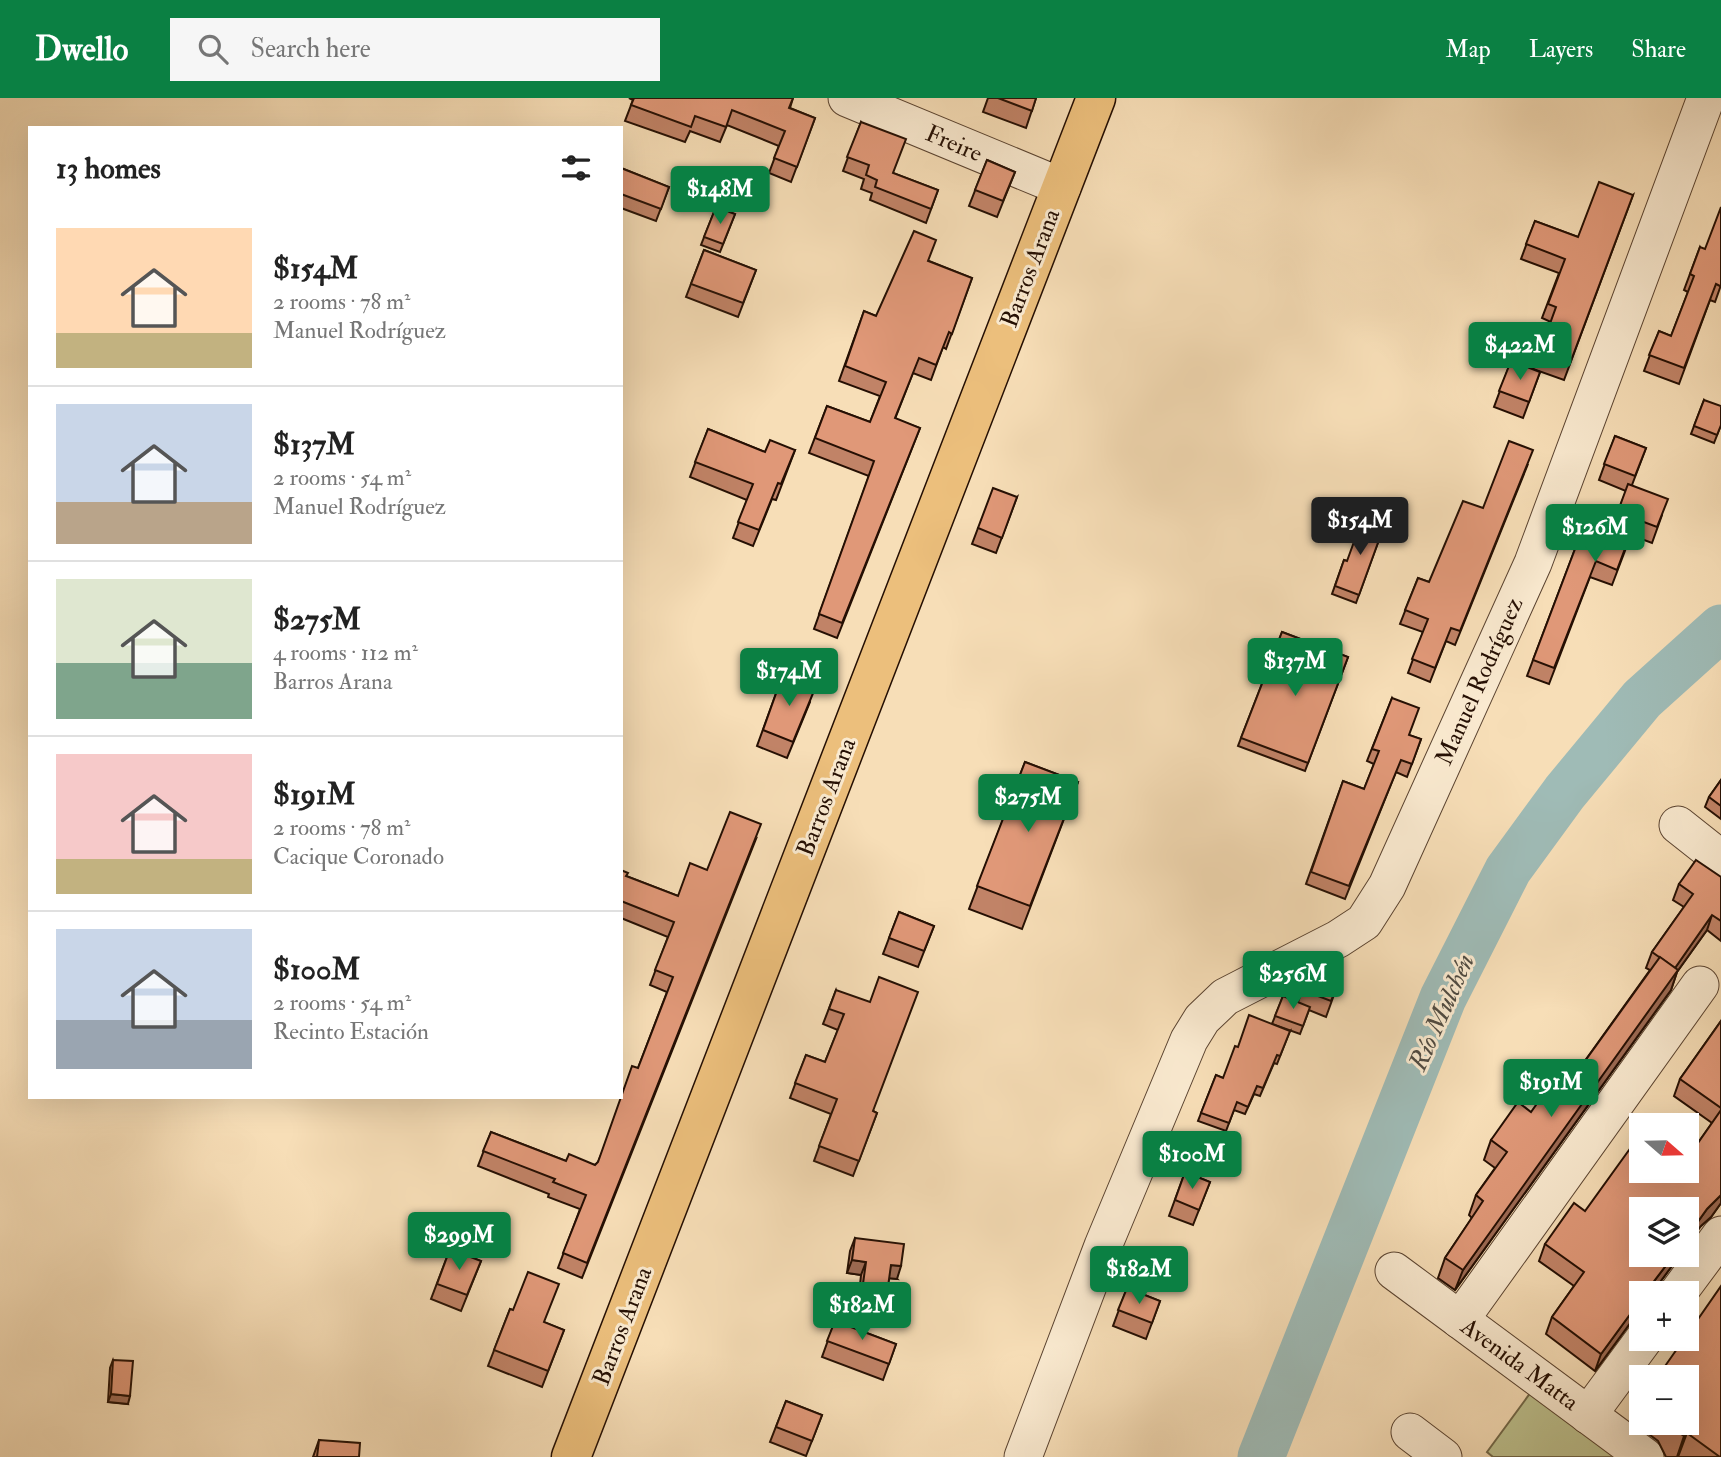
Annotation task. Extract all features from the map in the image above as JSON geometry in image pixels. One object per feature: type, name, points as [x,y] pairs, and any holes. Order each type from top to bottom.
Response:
[{"type":"main road","name":"Barros Arana","points":[[571,1457],[1096,98]]},
{"type":"street","name":"Freire","points":[[847,98],[1062,187]]},
{"type":"street","name":"Manuel Rodríguez","points":[[1023,1457],[1103,1246],[1189,1040],[1202,1019],[1225,997],[1338,939],[1364,922],[1387,886],[1533,562],[1706,98]]},
{"type":"street","points":[[1678,825],[1721,859]]},
{"type":"street","points":[[1460,1320],[1700,985]]},
{"type":"street","points":[[1687,1281],[1721,1235]]},
{"type":"street","name":"Avenida Matta","points":[[1394,1271],[1645,1457]]},
{"type":"street","points":[[1588,1415],[1635,1351]]},
{"type":"street","points":[[1410,1432],[1443,1457]]},
{"type":"green space","points":[[1531,1392],[1620,1457],[1493,1457],[1487,1452]]},
{"type":"building","points":[[634,98],[793,98],[789,108],[815,118],[797,167],[774,158],[785,131],[732,110],[726,127],[695,116],[691,127],[631,105]]},
{"type":"building","points":[[998,98],[1036,98],[1032,111]]},
{"type":"building","points":[[861,122],[906,139],[893,173],[938,190],[931,209],[875,187],[877,180],[866,175],[869,165],[847,157]]},
{"type":"building","points":[[987,160],[1015,172],[1003,201],[975,190]]},
{"type":"building","points":[[623,169],[669,187],[661,209],[623,195]]},
{"type":"building","points":[[1599,182],[1633,195],[1569,366],[1539,354],[1556,307],[1548,304],[1565,259],[1526,244],[1535,221],[1578,237]]},
{"type":"building","points":[[716,207],[735,214],[723,244],[704,237]]},
{"type":"building","points":[[1721,207],[1721,285],[1716,284],[1684,368],[1649,355],[1659,331],[1671,336],[1694,276],[1690,274],[1700,247],[1705,249]]},
{"type":"building","points":[[914,231],[936,240],[928,261],[972,278],[952,334],[949,332],[936,365],[919,358],[895,418],[920,428],[842,623],[819,614],[874,461],[815,438],[827,406],[870,422],[886,382],[845,366],[864,311],[876,316]]},
{"type":"building","points":[[704,250],[756,270],[743,303],[691,284]]},
{"type":"building","points":[[1511,361],[1540,372],[1529,402],[1499,391]]},
{"type":"building","points":[[1704,400],[1721,406],[1721,425],[1717,435],[1694,426]]},
{"type":"building","points":[[708,429],[765,452],[770,440],[795,450],[759,530],[738,522],[753,484],[695,462]]},
{"type":"building","points":[[1615,436],[1646,448],[1635,476],[1604,464]]},
{"type":"building","points":[[1509,441],[1533,450],[1460,631],[1451,628],[1435,668],[1412,659],[1428,619],[1405,610],[1418,578],[1429,582],[1463,501],[1483,508]]},
{"type":"building","points":[[1628,484],[1668,499],[1657,527],[1636,519],[1617,570],[1596,561],[1554,668],[1533,660],[1586,520],[1611,530]]},
{"type":"building","points":[[993,488],[1017,497],[1002,538],[978,528]]},
{"type":"building","points":[[1363,517],[1384,526],[1359,595],[1335,586]]},
{"type":"building","points":[[1282,632],[1348,657],[1308,763],[1241,738]]},
{"type":"building","points":[[783,674],[816,686],[793,742],[763,730]]},
{"type":"building","points":[[1392,698],[1419,708],[1409,735],[1421,739],[1412,764],[1401,760],[1349,886],[1311,872],[1343,781],[1364,789],[1379,751],[1372,749]]},
{"type":"building","points":[[1025,762],[1078,782],[1030,906],[977,886]]},
{"type":"building","points":[[1721,780],[1721,806],[1709,797]]},
{"type":"building","points":[[730,812],[761,824],[587,1263],[563,1253],[586,1195],[553,1182],[555,1179],[483,1151],[491,1132],[566,1161],[569,1154],[595,1165],[598,1162],[620,1099],[623,1099],[632,1066],[638,1068],[673,977],[655,970],[674,922],[623,902],[623,871],[628,873],[626,876],[678,896],[690,863],[707,870]]},
{"type":"building","points":[[1696,860],[1721,877],[1721,921],[1712,915],[1675,968],[1652,952],[1693,894],[1679,884]]},
{"type":"building","points":[[899,912],[934,926],[924,951],[889,938]]},
{"type":"building","points":[[1660,957],[1678,970],[1463,1270],[1445,1258],[1483,1201],[1476,1195],[1507,1152],[1491,1140],[1518,1102],[1531,1112],[1548,1088],[1559,1097]]},
{"type":"building","points":[[1311,967],[1340,978],[1331,1001],[1302,990]]},
{"type":"building","points":[[879,977],[918,992],[873,1111],[877,1113],[859,1161],[819,1146],[837,1099],[795,1083],[806,1055],[825,1062],[844,1014],[829,1009],[836,990],[870,1002]]},
{"type":"building","points":[[1283,996],[1310,1007],[1303,1026],[1275,1016]]},
{"type":"building","points":[[1249,1015],[1290,1031],[1263,1088],[1257,1086],[1248,1107],[1237,1102],[1229,1123],[1201,1113],[1216,1075],[1223,1078]]},
{"type":"building","points":[[1721,1021],[1721,1108],[1680,1079]]},
{"type":"building","points":[[1721,1110],[1721,1195],[1699,1220],[1699,1197],[1629,1197],[1629,1267],[1665,1267],[1654,1281],[1629,1281],[1629,1316],[1601,1354],[1552,1317],[1584,1272],[1545,1244],[1574,1203],[1585,1211],[1629,1150],[1629,1183],[1699,1183],[1699,1141]]},
{"type":"building","points":[[1185,1172],[1210,1182],[1199,1210],[1175,1200]]},
{"type":"building","points":[[855,1238],[904,1244],[901,1266],[891,1265],[887,1294],[862,1291],[866,1262],[852,1260]]},
{"type":"building","points":[[450,1249],[481,1261],[467,1295],[437,1284]]},
{"type":"building","points":[[528,1272],[559,1284],[544,1322],[564,1330],[548,1371],[494,1350]]},
{"type":"building","points":[[1721,1286],[1721,1457],[1690,1435],[1699,1435],[1699,1365],[1666,1365],[1676,1351],[1699,1351],[1699,1318]]},
{"type":"building","points":[[1127,1288],[1160,1301],[1152,1323],[1118,1310]]},
{"type":"building","points":[[835,1321],[896,1344],[889,1364],[827,1341]]},
{"type":"building","points":[[113,1360],[133,1361],[130,1396],[111,1394]]},
{"type":"building","points":[[786,1401],[822,1415],[812,1441],[776,1427]]},
{"type":"building","points":[[319,1440],[360,1443],[359,1457],[317,1457]]},
{"type":"waterway","name":"Río Mulchén","points":[[1261,1457],[1443,998],[1508,870],[1565,792],[1642,699],[1721,628]]}]
